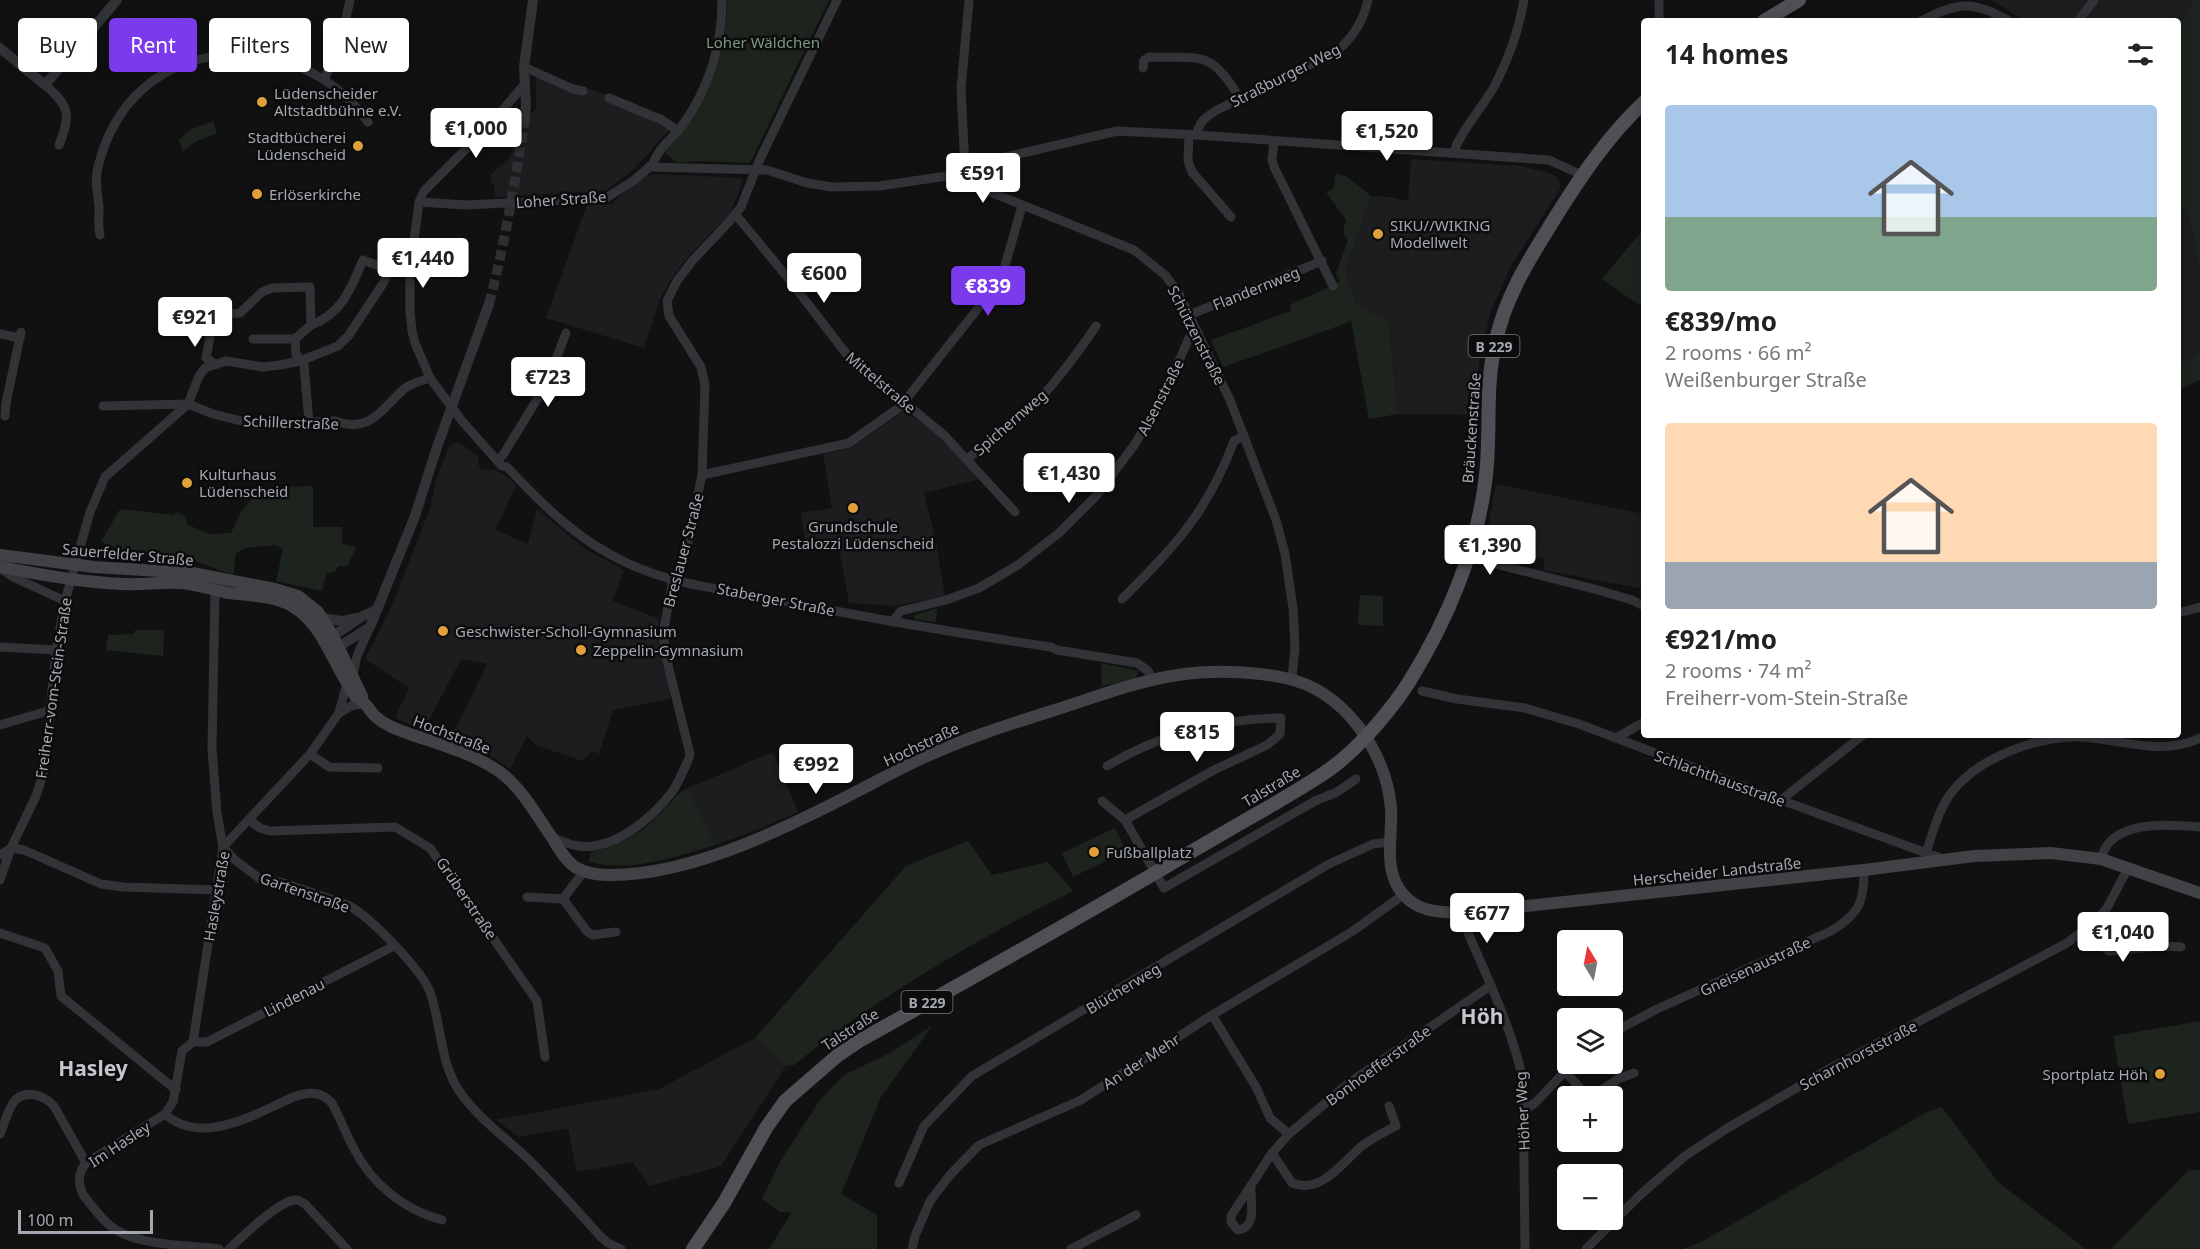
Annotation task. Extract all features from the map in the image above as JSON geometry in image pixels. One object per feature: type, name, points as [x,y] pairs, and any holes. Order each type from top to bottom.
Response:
[{"type":"main road","points":[[1769,18],[1799,0]]},
{"type":"main road","name":"Bräuckenstraße","points":[[1366,736],[1400,695],[1417,668],[1436,634],[1468,557],[1486,479],[1491,369],[1507,301],[1536,248],[1582,175],[1624,121],[1641,105]]},
{"type":"main road","name":"Sauerfelder Straße","points":[[0,555],[74,565],[192,573],[275,589],[298,596],[322,618],[350,679]]},
{"type":"main road","name":"Sauerfelder Straße","points":[[0,568],[70,579],[138,585],[193,584],[214,591],[275,599],[297,609],[320,635],[334,645]]},
{"type":"main road","name":"Hochstraße","points":[[350,679],[373,714],[388,725],[493,767],[507,777],[524,795],[568,861],[584,871],[612,875],[636,873],[684,863],[725,851],[760,838],[832,805],[914,763],[980,734],[1180,674],[1262,673],[1292,679],[1312,688],[1339,706],[1366,736]]},
{"type":"main road","points":[[1366,736],[1389,792],[1393,876],[1403,895]]},
{"type":"main road","name":"Talstraße","points":[[693,1249],[724,1203],[766,1128],[785,1101],[837,1056],[859,1041],[1310,782],[1345,758],[1366,736]]},
{"type":"main road","name":"Herscheider Landstraße","points":[[1403,895],[1431,912],[1460,913],[1974,856],[2051,853],[2101,859],[2200,893]]},
{"type":"street","points":[[45,85],[117,0]]},
{"type":"street","points":[[324,80],[342,36],[350,0]]},
{"type":"street","points":[[525,119],[524,67],[533,0]]},
{"type":"street","name":"Loher Straße","points":[[420,202],[466,205],[606,198],[628,185],[653,164],[656,156],[678,130],[699,99],[710,75],[719,31],[722,0]]},
{"type":"street","name":"Breslauer Straße","points":[[551,837],[580,846],[615,839],[628,832],[660,807],[673,791],[689,758],[663,634],[673,579],[681,565],[687,546],[702,475],[704,381],[700,367],[670,319],[667,306],[670,293],[693,260],[736,214],[837,0]]},
{"type":"street","points":[[967,169],[965,168],[961,89],[969,0]]},
{"type":"street","name":"Straßburger Weg","points":[[1193,134],[1209,115],[1239,97],[1336,52],[1358,29],[1368,0]]},
{"type":"street","points":[[1454,153],[1454,147],[1486,100],[1504,67],[1517,32],[1524,0]]},
{"type":"street","points":[[1659,0],[1659,18]]},
{"type":"street","points":[[2080,18],[2094,0]]},
{"type":"street","points":[[1927,18],[1966,2],[1984,5],[2004,18]]},
{"type":"street","points":[[0,48],[59,97],[65,105],[67,120],[58,145]]},
{"type":"street","points":[[100,235],[97,170],[105,143],[121,113],[153,81],[192,61],[242,54],[285,61],[324,80],[348,97],[368,123]]},
{"type":"street","points":[[1143,68],[1144,60],[1149,57],[1200,58],[1218,68],[1239,97]]},
{"type":"street","points":[[524,67],[573,89],[583,91]]},
{"type":"street","points":[[452,408],[430,378],[413,336],[410,311],[410,271],[420,202],[424,191],[488,128],[524,85]]},
{"type":"street","points":[[609,98],[662,120],[678,130]]},
{"type":"street","points":[[649,167],[767,170],[807,183],[852,187],[879,186],[961,176],[971,165],[1117,131],[1193,134],[1549,160],[1582,175]]},
{"type":"street","points":[[1193,134],[1188,160],[1192,172],[1231,217]]},
{"type":"street","points":[[1274,141],[1272,160],[1274,167],[1333,286]]},
{"type":"street","name":"Schützenstraße","points":[[967,169],[971,171],[973,183],[1022,206],[1134,250],[1171,281],[1198,333],[1270,501],[1285,554],[1295,636],[1292,679]]},
{"type":"street","points":[[702,475],[849,443],[904,403],[994,288],[1003,273],[1022,206]]},
{"type":"street","name":"Mittelstraße","points":[[736,214],[848,356],[944,435],[1015,512]]},
{"type":"street","points":[[253,339],[295,339],[311,325],[326,320],[338,308],[352,287],[363,260],[390,270],[410,271]]},
{"type":"street","name":"Flandernweg","points":[[1189,315],[1322,261]]},
{"type":"street","points":[[311,325],[310,287],[272,288],[262,292],[240,313],[214,316],[206,358],[215,364],[226,361],[263,367],[300,361],[331,349],[344,340],[373,300],[390,270]]},
{"type":"street","points":[[350,679],[357,656],[414,516],[489,304]]},
{"type":"street","name":"Spichernweg","points":[[967,459],[1041,398],[1096,326]]},
{"type":"street","points":[[497,460],[503,455],[547,383],[566,333]]},
{"type":"street","name":"Alsenstraße","points":[[892,622],[901,611],[946,600],[979,588],[1018,565],[1059,533],[1116,472],[1151,418],[1189,338],[1198,333]]},
{"type":"street","points":[[0,334],[21,335],[5,416]]},
{"type":"street","points":[[295,339],[296,354],[304,365],[309,422]]},
{"type":"street","name":"Freiherr-vom-Stein-Straße","points":[[0,880],[11,848],[36,796],[44,771],[48,711],[56,650],[70,579],[90,512],[105,477],[188,404],[201,372],[215,364]]},
{"type":"street","name":"Schillerstraße","points":[[103,406],[188,404],[213,414],[257,425],[335,421],[344,424],[370,421],[386,409],[403,390],[412,384],[430,378]]},
{"type":"street","name":"Staberger Straße","points":[[452,408],[501,466],[507,467],[535,499],[592,544],[628,564],[673,579],[892,622],[1137,663],[1148,671],[1153,681]]},
{"type":"street","points":[[1122,599],[1191,525],[1220,477],[1234,441],[1244,436]]},
{"type":"street","points":[[1468,557],[1594,589],[1641,604]]},
{"type":"street","points":[[0,568],[13,577],[65,601]]},
{"type":"street","points":[[214,591],[212,748],[217,813],[223,847]]},
{"type":"street","points":[[2181,611],[2200,607]]},
{"type":"street","points":[[322,618],[342,621],[361,617],[378,609]]},
{"type":"street","points":[[334,645],[361,617]]},
{"type":"street","points":[[334,645],[370,627]]},
{"type":"street","points":[[0,647],[56,650]]},
{"type":"street","name":"Hasleystraße","points":[[165,1114],[173,1102],[182,1051],[193,1042],[223,847],[310,754],[339,713],[350,679]]},
{"type":"street","name":"Schlachthausstraße","points":[[1422,691],[1457,699],[1525,708],[1579,724],[1946,860]]},
{"type":"street","points":[[339,713],[351,706],[364,703]]},
{"type":"street","points":[[0,725],[48,711]]},
{"type":"street","points":[[1107,766],[1145,747],[1184,732],[1232,721],[1281,718],[1280,734],[1267,745],[1214,770],[1125,820]]},
{"type":"street","points":[[1616,738],[1641,724]]},
{"type":"street","points":[[1781,800],[1859,738]]},
{"type":"street","points":[[1926,853],[1935,824],[1951,793],[1975,770],[2007,753],[2036,742],[2066,738]]},
{"type":"street","points":[[2092,738],[2158,747],[2180,745],[2200,738]]},
{"type":"street","points":[[310,754],[329,767],[378,768]]},
{"type":"street","points":[[1102,801],[1125,820],[1164,888],[1315,801],[1337,792],[1356,779]]},
{"type":"street","name":"Grüberstraße","points":[[249,820],[260,828],[270,831],[395,827],[430,848],[537,1001],[545,1057]]},
{"type":"street","points":[[2101,859],[2104,848],[2118,835],[2144,826],[2200,827]]},
{"type":"street","name":"Blücherweg","points":[[899,1183],[924,1126],[972,1076],[1310,874],[1355,850],[1373,844],[1390,842]]},
{"type":"street","name":"Gartenstraße","points":[[223,847],[235,860],[260,879],[305,890],[356,910],[394,946],[428,986],[448,1070],[460,1094],[546,1177],[600,1236],[621,1249]]},
{"type":"street","points":[[0,855],[11,848],[24,850],[101,884],[123,887],[216,890]]},
{"type":"street","name":"Scharnhorststraße","points":[[1586,1249],[1640,1195],[1685,1156],[1726,1129],[1830,1070],[2067,943],[2108,908],[2128,868]]},
{"type":"street","name":"Gneisenaustraße","points":[[1623,1028],[1657,1009],[1831,931],[1856,912],[1862,899],[1864,870]]},
{"type":"street","points":[[563,899],[584,871]]},
{"type":"street","name":"An der Mehr","points":[[912,1249],[930,1201],[950,1175],[979,1145],[1081,1100],[1212,1016],[1353,931],[1403,895]]},
{"type":"street","points":[[527,897],[563,899]]},
{"type":"street","points":[[563,899],[585,930],[592,935],[616,932]]},
{"type":"street","name":"Höher Weg","points":[[1460,913],[1518,1055],[1523,1081],[1525,1249]]},
{"type":"street","points":[[2081,932],[2109,951],[2181,946]]},
{"type":"street","points":[[0,933],[45,948],[58,971],[61,996],[176,1090]]},
{"type":"street","name":"Lindenau","points":[[193,1042],[207,1042],[394,946]]},
{"type":"street","name":"Bonhoefferstraße","points":[[1251,1188],[1272,1153],[1289,1134],[1349,1083],[1490,986]]},
{"type":"street","points":[[1212,1016],[1256,1087],[1270,1118],[1289,1134]]},
{"type":"street","points":[[1608,1086],[1634,1073]]},
{"type":"street","points":[[1522,1107],[1529,1107],[1536,1102],[1562,1074]]},
{"type":"street","name":"Im Hasley","points":[[219,1249],[132,1238],[117,1231],[82,1194],[81,1170],[86,1163],[165,1114],[174,1122],[187,1127],[218,1128],[308,1092],[326,1097],[332,1103],[354,1150],[378,1184],[400,1202],[442,1220]]},
{"type":"street","points":[[0,1134],[13,1103],[20,1097],[28,1095],[43,1096],[54,1106],[86,1163]]},
{"type":"street","points":[[1272,1153],[1292,1183],[1308,1185],[1319,1183],[1331,1175],[1362,1145],[1396,1126],[1389,1106]]},
{"type":"street","points":[[229,1249],[281,1205],[298,1199],[347,1249]]},
{"type":"street","points":[[1071,1249],[1136,1215]]},
{"type":"shaded area","points":[[1992,0],[2194,0],[2181,21],[2181,18],[2019,18]]},
{"type":"shaded area","points":[[536,77],[572,93],[585,95],[587,88],[608,95],[669,130],[634,169],[605,191],[495,197],[494,184],[492,184],[490,175],[510,158],[517,123],[536,109]]},
{"type":"shaded area","points":[[1411,159],[1521,166],[1550,173],[1560,182],[1560,189],[1511,266],[1490,313],[1479,365],[1477,415],[1398,414],[1389,323],[1356,303],[1345,271],[1371,196],[1392,197],[1408,201]]},
{"type":"shaded area","points":[[647,175],[742,178],[743,181],[730,214],[690,254],[672,278],[660,299],[644,348],[546,318],[587,205],[613,204]]},
{"type":"shaded area","points":[[2181,207],[2189,218],[2200,270],[2200,354],[2181,363]]},
{"type":"shaded area","name":"Grundschule Pestalozzi Lüdenscheid","points":[[904,411],[940,436],[979,479],[924,493],[935,537],[945,596],[894,606],[849,603],[839,547],[807,553],[801,513],[832,508],[823,454],[851,448]]},
{"type":"shaded area","points":[[459,442],[478,456],[478,464],[482,470],[496,470],[516,486],[495,530],[528,544],[537,509],[584,548],[624,570],[613,601],[659,619],[658,633],[670,699],[613,710],[599,754],[592,751],[583,761],[535,745],[527,736],[510,769],[491,756],[450,740],[487,664],[461,659],[424,730],[395,718],[409,688],[365,659],[389,612],[404,575],[430,508],[436,480],[448,448]]},
{"type":"shaded area","points":[[1496,484],[1641,513],[1641,588],[1543,570],[1545,559],[1485,544]]},
{"type":"shaded area","points":[[773,752],[798,812],[715,845],[688,788]]},
{"type":"shaded area","points":[[755,1038],[786,1066],[721,1166],[649,1186],[633,1162],[577,1172],[568,1128],[519,1137],[496,1120],[659,1089]]},
{"type":"green space","name":"Loher Wäldchen","points":[[727,0],[829,0],[750,163],[696,161],[677,163],[665,152],[692,118],[711,82],[723,43]]},
{"type":"green space","points":[[2194,0],[2200,0],[2200,270],[2189,218],[2181,207],[2181,21]]},
{"type":"green space","points":[[213,121],[217,133],[197,141],[183,151],[179,140],[190,130]]},
{"type":"green space","points":[[1335,174],[1346,176],[1371,196],[1345,271],[1356,303],[1389,323],[1398,414],[1369,419],[1351,321],[1223,367],[1211,340],[1291,311],[1290,305],[1340,282],[1336,274],[1348,240],[1343,232],[1346,220],[1326,192],[1334,188]]},
{"type":"green space","points":[[1641,232],[1641,302],[1639,305],[1602,279]]},
{"type":"green space","points":[[2200,354],[2200,380],[2181,390],[2181,363]]},
{"type":"green space","points":[[311,486],[313,489],[313,527],[342,527],[342,544],[357,547],[347,566],[338,566],[335,572],[327,573],[322,591],[276,581],[283,549],[276,545],[245,548],[236,553],[233,575],[190,559],[132,554],[101,542],[120,509],[174,515],[176,512],[185,516],[188,525],[210,534],[231,533],[241,512],[261,488]]},
{"type":"green space","points":[[1360,595],[1383,596],[1383,626],[1358,625]]},
{"type":"green space","points":[[937,608],[936,622],[914,619],[915,615]]},
{"type":"green space","points":[[135,630],[164,630],[163,656],[106,650],[108,635],[134,634]]},
{"type":"green space","points":[[1101,663],[1139,671],[1135,679],[1097,687],[1102,685]]},
{"type":"green space","points":[[688,788],[715,845],[668,859],[637,865],[605,865],[589,862],[591,852],[611,847],[638,833]]},
{"type":"green space","name":"Fußballplatz","points":[[1115,828],[1126,851],[1073,877],[1062,853]]},
{"type":"green space","points":[[968,841],[992,875],[1048,862],[1073,891],[929,970],[859,1016],[794,1065],[786,1066],[755,1038],[906,866]]},
{"type":"green space","name":"Sportplatz Höh","points":[[2200,1021],[2200,1112],[2128,1124],[2113,1036]]},
{"type":"green space","points":[[932,1026],[881,1097],[841,1194],[877,1215],[877,1249],[769,1249],[792,1212],[780,1212],[762,1199],[781,1160],[820,1100],[844,1075],[888,1054]]},
{"type":"green space","points":[[1942,1107],[1999,1183],[2086,1249],[1683,1249],[1703,1241],[1927,1112]]},
{"type":"green space","points":[[2189,1170],[2200,1170],[2200,1249],[2111,1249]]},
{"type":"tunnel","points":[[489,304],[505,235],[525,119]]},
{"type":"place","name":"Lüdenscheider Altstadtbühne e.V.","points":[[262,102]]},
{"type":"place","name":"Stadtbücherei Lüdenscheid","points":[[358,146]]},
{"type":"place","name":"Erlöserkirche","points":[[257,194]]},
{"type":"place","name":"SIKU//WIKING Modellwelt","points":[[1378,234]]},
{"type":"place","name":"Kulturhaus Lüdenscheid","points":[[187,483]]},
{"type":"place","name":"Grundschule Pestalozzi Lüdenscheid","points":[[853,508]]},
{"type":"place","name":"Geschwister-Scholl-Gymnasium","points":[[443,631]]},
{"type":"place","name":"Zeppelin-Gymnasium","points":[[581,650]]},
{"type":"place","name":"Fußballplatz","points":[[1094,852]]},
{"type":"place","name":"Sportplatz Höh","points":[[2160,1074]]},
{"type":"district","name":"Höh","points":[[1482,1016]]},
{"type":"district","name":"Hasley","points":[[93,1068]]}]
